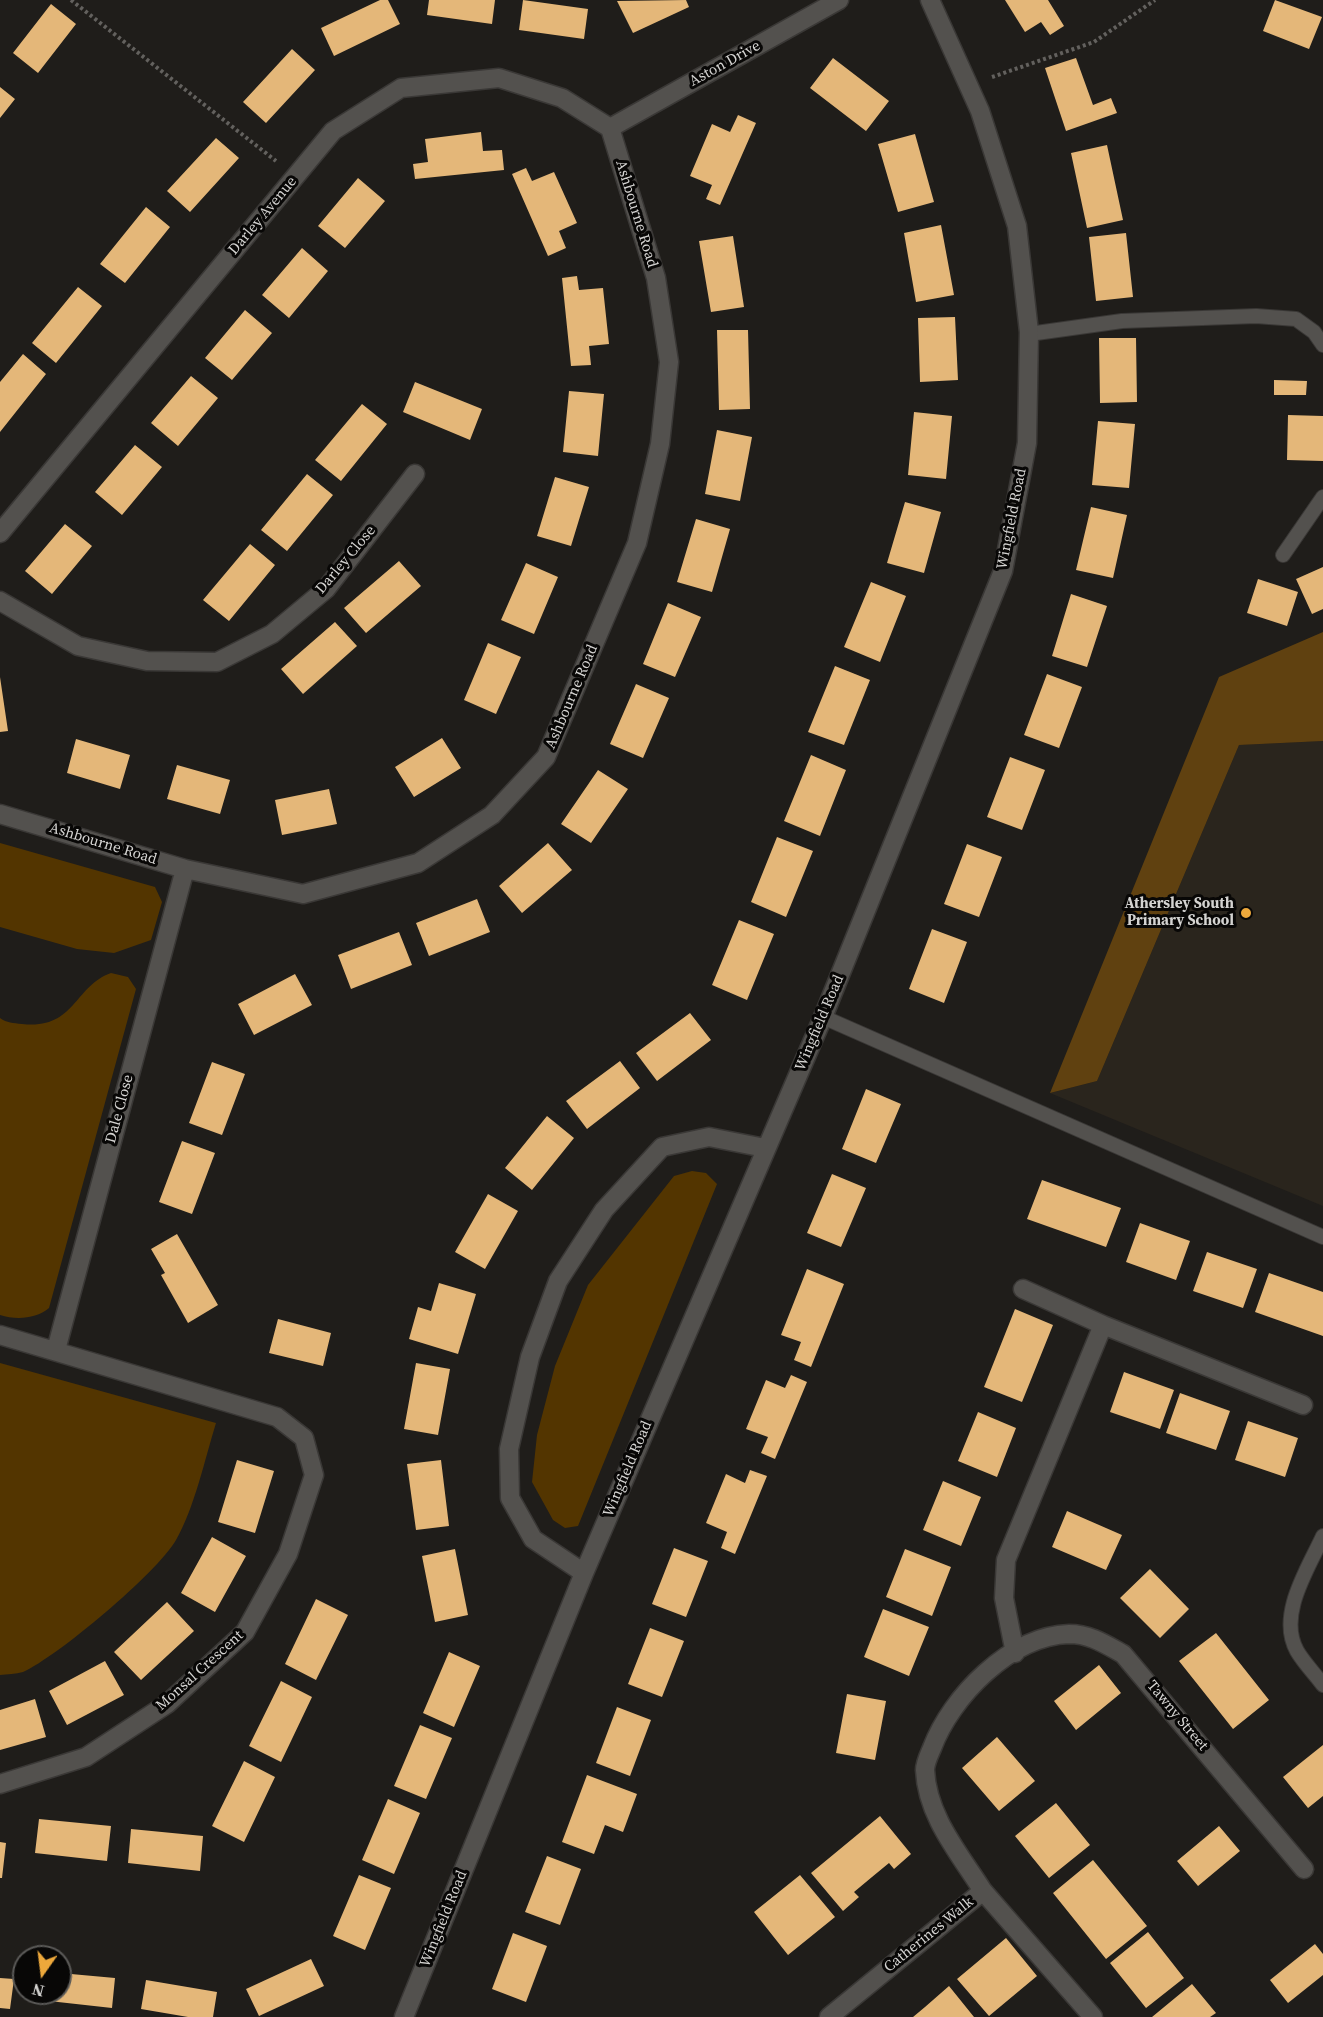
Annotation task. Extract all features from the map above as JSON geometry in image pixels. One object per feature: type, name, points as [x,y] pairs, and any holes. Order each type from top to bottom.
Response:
[{"type":"street","name":"Aston Drive","points":[[610,128],[839,0]]},
{"type":"street","name":"Wingfield Road","points":[[410,2015],[584,1573],[823,1017],[1003,571],[1026,443],[1029,334],[1017,226],[980,111],[930,0]]},
{"type":"street","name":"Darley Avenue","points":[[0,533],[333,131],[400,88],[499,78],[562,98],[610,128]]},
{"type":"street","name":"Ashbourne Road","points":[[0,814],[184,868],[303,894],[418,863],[492,815],[546,757],[637,543],[660,444],[669,362],[656,278],[610,128]]},
{"type":"street","name":"Darley Close","points":[[0,601],[78,646],[147,661],[217,662],[272,634],[326,589],[415,474]]},
{"type":"street","name":"Dale Close","points":[[56,1350],[184,868]]},
{"type":"street","points":[[584,1573],[533,1539],[510,1498],[509,1449],[530,1357],[558,1281],[604,1210],[662,1147],[709,1137],[765,1148]]},
{"type":"street","points":[[1023,1289],[1104,1325],[1303,1405]]},
{"type":"street","points":[[1015,1653],[1004,1598],[1006,1560],[1104,1325]]},
{"type":"street","name":"Monsal Crescent","points":[[0,1335],[277,1417],[304,1438],[314,1475],[288,1554],[245,1632],[167,1704],[86,1757],[0,1784]]},
{"type":"street","name":"Tawny Street","points":[[983,1891],[933,1811],[925,1767],[939,1729],[971,1685],[1015,1653],[1042,1639],[1068,1634],[1092,1636],[1123,1654],[1304,1869]]},
{"type":"street","name":"Catherines Walk","points":[[829,2017],[983,1891],[1093,2017]]},
{"type":"lane","points":[[1029,334],[1122,321],[1256,316],[1296,319],[1314,332],[1323,345]]},
{"type":"lane","points":[[1283,555],[1323,497]]},
{"type":"lane","points":[[823,1017],[1323,1238]]},
{"type":"lane","points":[[1323,1536],[1296,1596],[1291,1622],[1296,1650],[1323,1685]]},
{"type":"path","points":[[71,0],[295,177]]},
{"type":"path","points":[[968,85],[1094,42],[1155,0]]},
{"type":"shaded area","points":[[1323,632],[1323,741],[1239,745],[1097,1081],[1050,1093],[1219,677]]},
{"type":"shaded area","name":"Athersley South Primary School","points":[[1323,741],[1323,1206],[1050,1093],[1097,1081],[1239,745]]},
{"type":"shaded area","points":[[0,843],[155,887],[162,902],[151,940],[114,953],[77,949],[0,927]]},
{"type":"shaded area","points":[[111,973],[128,977],[136,989],[49,1308],[26,1318],[0,1315],[0,1018],[22,1024],[40,1024],[53,1020],[64,1014],[89,987]]},
{"type":"shaded area","points":[[692,1171],[706,1173],[717,1184],[578,1526],[565,1528],[553,1520],[532,1482],[537,1435],[555,1366],[588,1285],[674,1176]]},
{"type":"shaded area","points":[[0,1363],[216,1423],[188,1514],[176,1540],[165,1555],[105,1613],[59,1650],[23,1672],[0,1675]]},
{"type":"building","points":[[380,0],[388,0],[400,24],[334,56],[321,28]]},
{"type":"building","points":[[429,0],[495,0],[492,24],[427,15]]},
{"type":"building","points":[[523,0],[588,9],[584,39],[519,30]]},
{"type":"building","points":[[686,0],[689,7],[633,33],[617,1]]},
{"type":"building","points":[[1005,0],[1048,0],[1064,26],[1050,35],[1041,22],[1025,32]]},
{"type":"building","points":[[1275,0],[1322,17],[1309,49],[1263,31]]},
{"type":"building","points":[[51,4],[76,24],[38,73],[13,53]]},
{"type":"building","points":[[292,49],[315,70],[266,123],[243,102]]},
{"type":"building","points":[[833,58],[889,101],[866,131],[810,88]]},
{"type":"building","points":[[1076,58],[1093,105],[1111,98],[1117,113],[1066,131],[1045,68]]},
{"type":"building","points":[[0,87],[15,99],[0,118]]},
{"type":"building","points":[[738,115],[756,123],[720,205],[706,199],[712,185],[690,176],[712,124],[730,132]]},
{"type":"building","points":[[481,132],[483,151],[502,150],[504,170],[415,179],[413,164],[428,162],[425,139]]},
{"type":"building","points":[[915,134],[934,202],[898,212],[878,144]]},
{"type":"building","points":[[216,138],[239,158],[190,212],[167,191]]},
{"type":"building","points":[[1107,145],[1123,220],[1087,228],[1071,153]]},
{"type":"building","points":[[526,168],[532,181],[554,172],[577,223],[559,231],[566,248],[548,256],[512,174]]},
{"type":"building","points":[[358,178],[385,201],[345,248],[318,226]]},
{"type":"building","points":[[146,207],[170,227],[125,283],[100,264]]},
{"type":"building","points":[[941,225],[954,295],[916,302],[904,233]]},
{"type":"building","points":[[1126,233],[1133,297],[1096,301],[1089,237]]},
{"type":"building","points":[[733,236],[744,307],[711,312],[699,241]]},
{"type":"building","points":[[302,248],[328,271],[289,318],[262,295]]},
{"type":"building","points":[[577,276],[579,290],[603,288],[609,344],[589,346],[591,365],[571,366],[562,278]]},
{"type":"building","points":[[78,287],[102,306],[56,363],[32,343]]},
{"type":"building","points":[[245,310],[272,333],[232,380],[205,358]]},
{"type":"building","points":[[955,317],[958,380],[920,382],[918,318]]},
{"type":"building","points":[[717,330],[748,330],[750,409],[719,410]]},
{"type":"building","points":[[1099,338],[1136,338],[1137,402],[1100,403]]},
{"type":"building","points":[[23,354],[46,374],[0,432],[0,382]]},
{"type":"building","points":[[191,376],[218,398],[178,446],[151,423]]},
{"type":"building","points":[[1274,380],[1307,381],[1306,395],[1274,395]]},
{"type":"building","points":[[415,382],[482,409],[470,440],[403,412]]},
{"type":"building","points":[[569,391],[604,394],[598,456],[563,452]]},
{"type":"building","points":[[362,404],[387,424],[341,481],[315,460]]},
{"type":"building","points":[[914,412],[952,416],[946,479],[908,475]]},
{"type":"building","points":[[1288,415],[1323,416],[1323,461],[1287,460]]},
{"type":"building","points":[[1098,421],[1135,424],[1129,488],[1092,485]]},
{"type":"building","points":[[717,430],[752,437],[740,501],[705,494]]},
{"type":"building","points":[[135,445],[162,467],[122,515],[95,492]]},
{"type":"building","points":[[307,474],[333,495],[287,551],[261,530]]},
{"type":"building","points":[[555,477],[589,487],[571,546],[537,536]]},
{"type":"building","points":[[905,502],[941,512],[924,573],[887,563]]},
{"type":"building","points":[[1091,507],[1127,515],[1113,578],[1076,570]]},
{"type":"building","points":[[696,519],[730,529],[712,592],[677,582]]},
{"type":"building","points":[[65,524],[92,546],[52,594],[25,571]]},
{"type":"building","points":[[250,544],[275,565],[229,621],[203,600]]},
{"type":"building","points":[[399,561],[421,586],[366,633],[344,608]]},
{"type":"building","points":[[526,563],[558,577],[534,634],[501,620]]},
{"type":"building","points":[[1323,567],[1323,609],[1312,614],[1296,579]]},
{"type":"building","points":[[1258,579],[1298,592],[1287,626],[1247,613]]},
{"type":"building","points":[[871,582],[906,596],[880,662],[844,647]]},
{"type":"building","points":[[1071,594],[1107,606],[1087,667],[1052,656]]},
{"type":"building","points":[[668,603],[701,617],[675,677],[643,664]]},
{"type":"building","points":[[335,622],[357,646],[303,694],[281,669]]},
{"type":"building","points":[[488,643],[521,657],[496,714],[464,700]]},
{"type":"building","points":[[835,666],[870,680],[844,745],[808,732]]},
{"type":"building","points":[[1047,674],[1082,687],[1059,748],[1024,735]]},
{"type":"building","points":[[0,677],[8,731],[0,732]]},
{"type":"building","points":[[636,684],[669,698],[643,758],[610,744]]},
{"type":"building","points":[[442,738],[461,768],[414,797],[395,767]]},
{"type":"building","points":[[76,739],[130,755],[120,789],[67,773]]},
{"type":"building","points":[[811,755],[846,770],[820,836],[784,821]]},
{"type":"building","points":[[1010,757],[1045,770],[1022,830],[987,817]]},
{"type":"building","points":[[177,765],[230,780],[220,814],[167,799]]},
{"type":"building","points":[[598,770],[628,789],[591,843],[561,824]]},
{"type":"building","points":[[329,789],[337,824],[282,835],[275,800]]},
{"type":"building","points":[[777,837],[813,851],[786,917],[751,902]]},
{"type":"building","points":[[548,843],[572,870],[522,913],[499,886]]},
{"type":"building","points":[[967,844],[1002,857],[979,917],[944,904]]},
{"type":"building","points":[[477,899],[490,932],[429,956],[416,923]]},
{"type":"building","points":[[739,920],[774,934],[747,1000],[712,985]]},
{"type":"building","points":[[932,929],[967,942],[944,1003],[909,989]]},
{"type":"building","points":[[399,932],[412,965],[351,989],[338,955]]},
{"type":"building","points":[[295,974],[312,1005],[254,1035],[238,1004]]},
{"type":"building","points":[[690,1013],[711,1040],[657,1081],[636,1053]]},
{"type":"building","points":[[620,1061],[640,1088],[587,1129],[566,1101]]},
{"type":"building","points":[[212,1062],[245,1074],[222,1135],[189,1123]]},
{"type":"building","points":[[866,1089],[901,1104],[876,1163],[842,1149]]},
{"type":"building","points":[[547,1116],[574,1138],[532,1190],[505,1168]]},
{"type":"building","points":[[182,1141],[215,1153],[192,1214],[159,1202]]},
{"type":"building","points":[[832,1174],[866,1188],[841,1247],[807,1233]]},
{"type":"building","points":[[1042,1180],[1121,1208],[1106,1247],[1027,1219]]},
{"type":"building","points":[[488,1194],[518,1211],[485,1269],[455,1252]]},
{"type":"building","points":[[1140,1223],[1190,1241],[1176,1280],[1126,1262]]},
{"type":"building","points":[[177,1234],[218,1305],[188,1323],[161,1275],[165,1273],[151,1249]]},
{"type":"building","points":[[1207,1252],[1257,1269],[1243,1308],[1193,1291]]},
{"type":"building","points":[[807,1269],[844,1284],[811,1367],[794,1360],[801,1342],[781,1335]]},
{"type":"building","points":[[1269,1273],[1323,1292],[1323,1336],[1255,1312]]},
{"type":"building","points":[[439,1283],[476,1294],[458,1354],[409,1339],[418,1307],[431,1311]]},
{"type":"building","points":[[1015,1309],[1053,1325],[1022,1402],[984,1387]]},
{"type":"building","points":[[278,1319],[331,1333],[323,1366],[269,1353]]},
{"type":"building","points":[[416,1363],[450,1369],[438,1435],[404,1429]]},
{"type":"building","points":[[1124,1372],[1174,1390],[1160,1429],[1110,1412]]},
{"type":"building","points":[[791,1375],[807,1382],[775,1459],[761,1453],[768,1437],[746,1429],[766,1380],[785,1388]]},
{"type":"building","points":[[1180,1393],[1230,1411],[1216,1450],[1166,1433]]},
{"type":"building","points":[[978,1412],[1016,1428],[997,1477],[958,1461]]},
{"type":"building","points":[[1248,1421],[1298,1438],[1285,1477],[1235,1460]]},
{"type":"building","points":[[237,1460],[274,1471],[255,1533],[218,1522]]},
{"type":"building","points":[[441,1460],[449,1526],[416,1530],[407,1464]]},
{"type":"building","points":[[750,1470],[767,1476],[735,1554],[721,1548],[727,1532],[706,1523],[726,1474],[745,1483]]},
{"type":"building","points":[[943,1481],[981,1497],[961,1546],[923,1530]]},
{"type":"building","points":[[1067,1511],[1122,1535],[1106,1570],[1052,1547]]},
{"type":"building","points":[[212,1537],[246,1556],[215,1612],[181,1593]]},
{"type":"building","points":[[674,1548],[708,1561],[686,1617],[652,1604]]},
{"type":"building","points":[[455,1549],[468,1615],[435,1622],[422,1556]]},
{"type":"building","points":[[905,1549],[951,1567],[932,1616],[886,1597]]},
{"type":"building","points":[[1150,1569],[1189,1609],[1160,1638],[1120,1598]]},
{"type":"building","points":[[316,1599],[348,1615],[316,1680],[285,1664]]},
{"type":"building","points":[[167,1602],[194,1631],[141,1680],[114,1652]]},
{"type":"building","points":[[883,1609],[929,1627],[909,1676],[864,1657]]},
{"type":"building","points":[[650,1628],[684,1641],[662,1697],[628,1684]]},
{"type":"building","points":[[1216,1633],[1269,1700],[1233,1729],[1179,1661]]},
{"type":"building","points":[[449,1652],[480,1666],[454,1727],[423,1713]]},
{"type":"building","points":[[105,1661],[124,1695],[67,1725],[49,1691]]},
{"type":"building","points":[[1099,1665],[1121,1693],[1076,1730],[1054,1701]]},
{"type":"building","points":[[281,1681],[312,1697],[281,1762],[249,1746]]},
{"type":"building","points":[[847,1694],[886,1701],[875,1760],[836,1753]]},
{"type":"building","points":[[35,1699],[46,1737],[0,1750],[0,1710]]},
{"type":"building","points":[[617,1707],[651,1720],[630,1776],[596,1763]]},
{"type":"building","points":[[420,1725],[452,1738],[426,1799],[394,1786]]},
{"type":"building","points":[[997,1737],[1035,1781],[999,1811],[962,1768]]},
{"type":"building","points":[[1323,1745],[1323,1796],[1308,1808],[1283,1777]]},
{"type":"building","points":[[244,1761],[275,1777],[244,1842],[212,1826]]},
{"type":"building","points":[[587,1775],[637,1794],[623,1832],[605,1825],[594,1854],[562,1842]]},
{"type":"building","points":[[388,1799],[420,1813],[394,1874],[362,1860]]},
{"type":"building","points":[[1056,1803],[1090,1845],[1049,1878],[1015,1836]]},
{"type":"building","points":[[880,1816],[911,1854],[894,1869],[889,1863],[854,1892],[859,1897],[843,1911],[811,1873]]},
{"type":"building","points":[[39,1819],[111,1826],[107,1861],[35,1853]]},
{"type":"building","points":[[1219,1826],[1240,1851],[1198,1886],[1177,1861]]},
{"type":"building","points":[[131,1829],[203,1836],[200,1871],[128,1863]]},
{"type":"building","points":[[0,1842],[6,1843],[2,1878],[0,1878]]},
{"type":"building","points":[[547,1856],[581,1869],[560,1925],[525,1912]]},
{"type":"building","points":[[1093,1860],[1147,1926],[1106,1959],[1053,1893]]},
{"type":"building","points":[[359,1875],[391,1888],[365,1950],[333,1936]]},
{"type":"building","points":[[800,1875],[835,1917],[788,1955],[754,1912]]},
{"type":"building","points":[[1148,1932],[1184,1978],[1146,2008],[1110,1963]]},
{"type":"building","points":[[513,1933],[547,1946],[526,2002],[492,1989]]},
{"type":"building","points":[[1006,1938],[1037,1976],[989,2016],[957,1979]]},
{"type":"building","points":[[1315,1944],[1323,1954],[1323,1975],[1288,2003],[1270,1980]]},
{"type":"building","points":[[311,1959],[324,1986],[259,2016],[246,1989]]},
{"type":"building","points":[[72,1974],[115,1978],[112,2008],[72,2004]]},
{"type":"building","points":[[0,1978],[12,1979],[10,2009],[0,2008]]},
{"type":"building","points":[[146,1980],[217,1992],[213,2017],[188,2017],[141,2009]]},
{"type":"building","points":[[1192,1984],[1216,2013],[1210,2017],[1152,2017]]},
{"type":"building","points":[[949,1986],[974,2017],[913,2017],[925,2007]]},
{"type":"place","name":"Athersley South Primary School","points":[[1246,913]]}]
